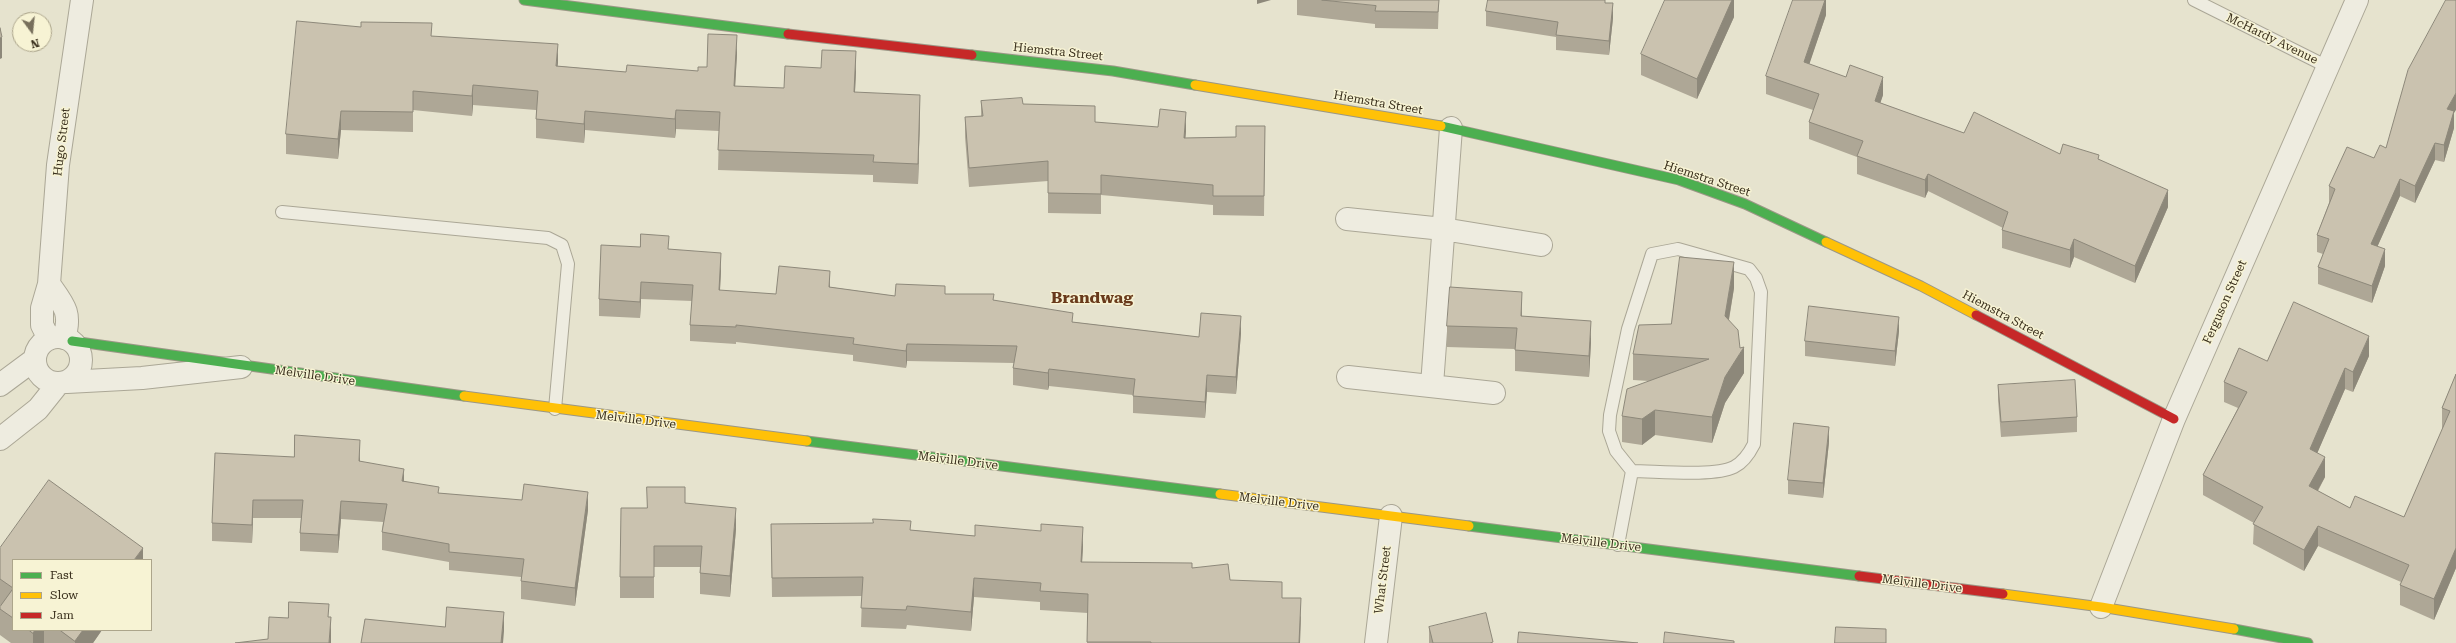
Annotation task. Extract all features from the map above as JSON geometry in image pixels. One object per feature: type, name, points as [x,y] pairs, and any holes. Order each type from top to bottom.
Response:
[{"type":"street","name":"Hugo Street","points":[[62,340],[42,325],[42,308],[49,284],[58,165],[82,0]]},
{"type":"street","name":"Hiemstra Street","points":[[524,0],[839,40],[1113,71],[1451,128],[1679,180],[1745,204],[1921,286],[2174,419]]},
{"type":"street","name":"Ferguson Street","points":[[2101,607],[2174,419],[2357,0]]},
{"type":"street","points":[[1432,385],[1451,128]]},
{"type":"street","points":[[1347,219],[1443,230],[1541,245]]},
{"type":"street","points":[[0,439],[38,408],[62,383],[74,377],[81,362],[77,347],[62,340],[39,347],[35,359],[38,373],[50,382],[62,383]]},
{"type":"street","name":"Melville Drive","points":[[62,340],[144,350],[554,409],[2101,607],[2260,633],[2308,643]]},
{"type":"street","points":[[0,385],[35,359]]},
{"type":"street","name":"Melville Drive","points":[[62,383],[142,378],[250,366]]},
{"type":"street","points":[[1348,377],[1494,393]]},
{"type":"street","name":"What Street","points":[[1376,643],[1391,516]]},
{"type":"lane","name":"McHardy Avenue","points":[[2194,0],[2207,3],[2328,67]]},
{"type":"lane","points":[[282,212],[548,238],[562,245],[568,264],[554,409]]},
{"type":"lane","points":[[1618,545],[1632,471],[1616,450],[1610,431],[1610,416],[1628,329],[1652,254],[1678,249],[1749,269],[1761,292],[1754,444],[1748,456],[1734,467],[1715,472],[1632,471]]},
{"type":"building","points":[[1322,0],[1439,0],[1438,12],[1375,11],[1376,6]]},
{"type":"building","points":[[1488,0],[1605,0],[1605,3],[1613,3],[1609,41],[1556,35],[1558,22],[1486,11]]},
{"type":"building","points":[[1665,0],[1732,0],[1697,79],[1641,54]]},
{"type":"building","points":[[1793,0],[1825,0],[1804,62],[1846,77],[1850,65],[1883,77],[1875,101],[1964,133],[1974,112],[2060,154],[2063,144],[2099,155],[2098,159],[2168,190],[2135,266],[2074,239],[2070,250],[2002,230],[2008,212],[1928,174],[1925,180],[1857,156],[1863,141],[1809,122],[1819,94],[1766,76]]},
{"type":"building","points":[[2446,0],[2456,0],[2456,93],[2447,109],[2454,111],[2444,145],[2435,143],[2415,186],[2400,179],[2371,244],[2385,249],[2372,286],[2318,267],[2329,239],[2317,235],[2335,189],[2329,186],[2347,147],[2374,158],[2380,145],[2386,148],[2408,70]]},
{"type":"building","points":[[297,21],[361,27],[361,22],[432,23],[431,36],[558,44],[556,66],[626,72],[627,65],[698,71],[698,67],[707,67],[708,34],[737,35],[734,86],[784,88],[785,66],[821,68],[822,50],[856,51],[854,92],[920,95],[918,164],[873,162],[874,155],[718,150],[720,112],[676,110],[675,119],[585,111],[584,124],[536,119],[538,91],[473,85],[472,96],[413,91],[413,112],[341,111],[338,139],[286,134]]},
{"type":"building","points":[[1022,98],[1023,104],[1095,106],[1095,122],[1158,127],[1160,109],[1186,112],[1184,138],[1236,137],[1236,126],[1265,126],[1264,196],[1213,196],[1213,185],[1101,175],[1101,194],[1048,193],[1048,161],[969,168],[965,117],[983,116],[981,101]]},
{"type":"building","points":[[641,234],[669,236],[668,249],[721,253],[719,290],[776,294],[779,266],[830,271],[829,287],[895,296],[896,284],[945,286],[945,294],[994,294],[993,300],[1073,313],[1072,322],[1199,337],[1201,313],[1241,316],[1236,377],[1207,375],[1205,402],[1133,396],[1135,379],[1049,369],[1048,373],[1013,368],[1017,346],[907,344],[906,351],[853,344],[854,338],[736,325],[736,327],[690,325],[693,285],[641,282],[640,302],[599,299],[601,245],[640,247]]},
{"type":"building","points":[[1680,257],[1734,262],[1725,316],[1738,330],[1740,348],[1744,347],[1725,377],[1712,417],[1655,410],[1642,419],[1622,416],[1627,389],[1709,359],[1633,354],[1639,325],[1671,324]]},
{"type":"building","points":[[1450,287],[1522,292],[1521,316],[1591,321],[1589,356],[1515,350],[1517,328],[1447,326]]},
{"type":"building","points":[[2294,302],[2369,336],[2353,372],[2345,368],[2310,449],[2325,457],[2309,486],[2350,508],[2355,496],[2404,517],[2450,411],[2442,408],[2456,374],[2456,548],[2434,599],[2400,585],[2409,565],[2318,526],[2304,550],[2253,524],[2263,507],[2203,475],[2247,392],[2224,382],[2239,348],[2267,361]]},
{"type":"building","points":[[1809,306],[1899,317],[1895,351],[1805,341]]},
{"type":"building","points":[[2075,380],[2077,417],[2001,422],[1998,385]]},
{"type":"building","points":[[1794,423],[1829,427],[1823,483],[1788,480]]},
{"type":"building","points":[[295,435],[360,440],[359,461],[404,469],[402,481],[439,487],[438,493],[522,500],[524,484],[588,492],[575,588],[521,581],[524,559],[449,552],[449,544],[382,532],[387,504],[341,501],[338,535],[300,533],[303,500],[253,500],[252,525],[212,523],[215,453],[294,457]]},
{"type":"building","points":[[49,480],[143,548],[135,559],[12,559],[12,587],[0,579],[0,548]]},
{"type":"building","points":[[647,487],[685,487],[685,503],[736,508],[730,576],[700,573],[702,546],[654,546],[654,577],[620,577],[621,508],[647,508]]},
{"type":"building","points":[[873,519],[911,521],[910,530],[975,536],[975,525],[1041,531],[1041,524],[1083,527],[1081,562],[1192,563],[1192,568],[1228,564],[1230,580],[1282,582],[1282,598],[1301,598],[1299,643],[1087,642],[1088,594],[1040,591],[1041,583],[974,578],[971,612],[907,606],[906,610],[861,608],[863,577],[772,578],[771,524],[873,523]]},
{"type":"building","points":[[12,590],[12,617],[0,609]]},
{"type":"building","points":[[289,602],[329,604],[328,617],[331,617],[329,643],[235,643],[268,639],[269,617],[288,618]]},
{"type":"building","points":[[447,607],[504,612],[501,643],[361,643],[365,619],[445,627]]},
{"type":"building","points":[[1486,613],[1493,642],[1433,643],[1429,627]]},
{"type":"building","points":[[1836,627],[1886,629],[1886,643],[1835,643]]},
{"type":"building","points":[[61,631],[82,631],[75,641]]},
{"type":"building","points":[[1519,632],[1638,643],[1518,643]]},
{"type":"building","points":[[1665,632],[1734,641],[1734,643],[1664,643]]},
{"type":"traffic: fast","points":[[524,0],[788,34]]},
{"type":"traffic: fast","points":[[972,55],[1113,71],[1195,85]]},
{"type":"traffic: fast","points":[[1441,126],[1679,180],[1745,204],[1826,242]]},
{"type":"traffic: fast","points":[[72,341],[464,396]]},
{"type":"traffic: fast","points":[[807,441],[1220,494]]},
{"type":"traffic: fast","points":[[1469,526],[1859,576]]},
{"type":"traffic: fast","points":[[2234,629],[2308,643]]},
{"type":"traffic: slow","points":[[1195,85],[1441,126]]},
{"type":"traffic: slow","points":[[1826,242],[1921,286],[1976,315]]},
{"type":"traffic: slow","points":[[464,396],[807,441]]},
{"type":"traffic: slow","points":[[1220,494],[1469,526]]},
{"type":"traffic: slow","points":[[2003,594],[2101,607],[2234,629]]},
{"type":"traffic: jam","points":[[788,34],[972,55]]},
{"type":"traffic: jam","points":[[1976,315],[2174,419]]},
{"type":"traffic: jam","points":[[1859,576],[2003,594]]},
{"type":"district","name":"Brandwag","points":[[1092,298]]}]
